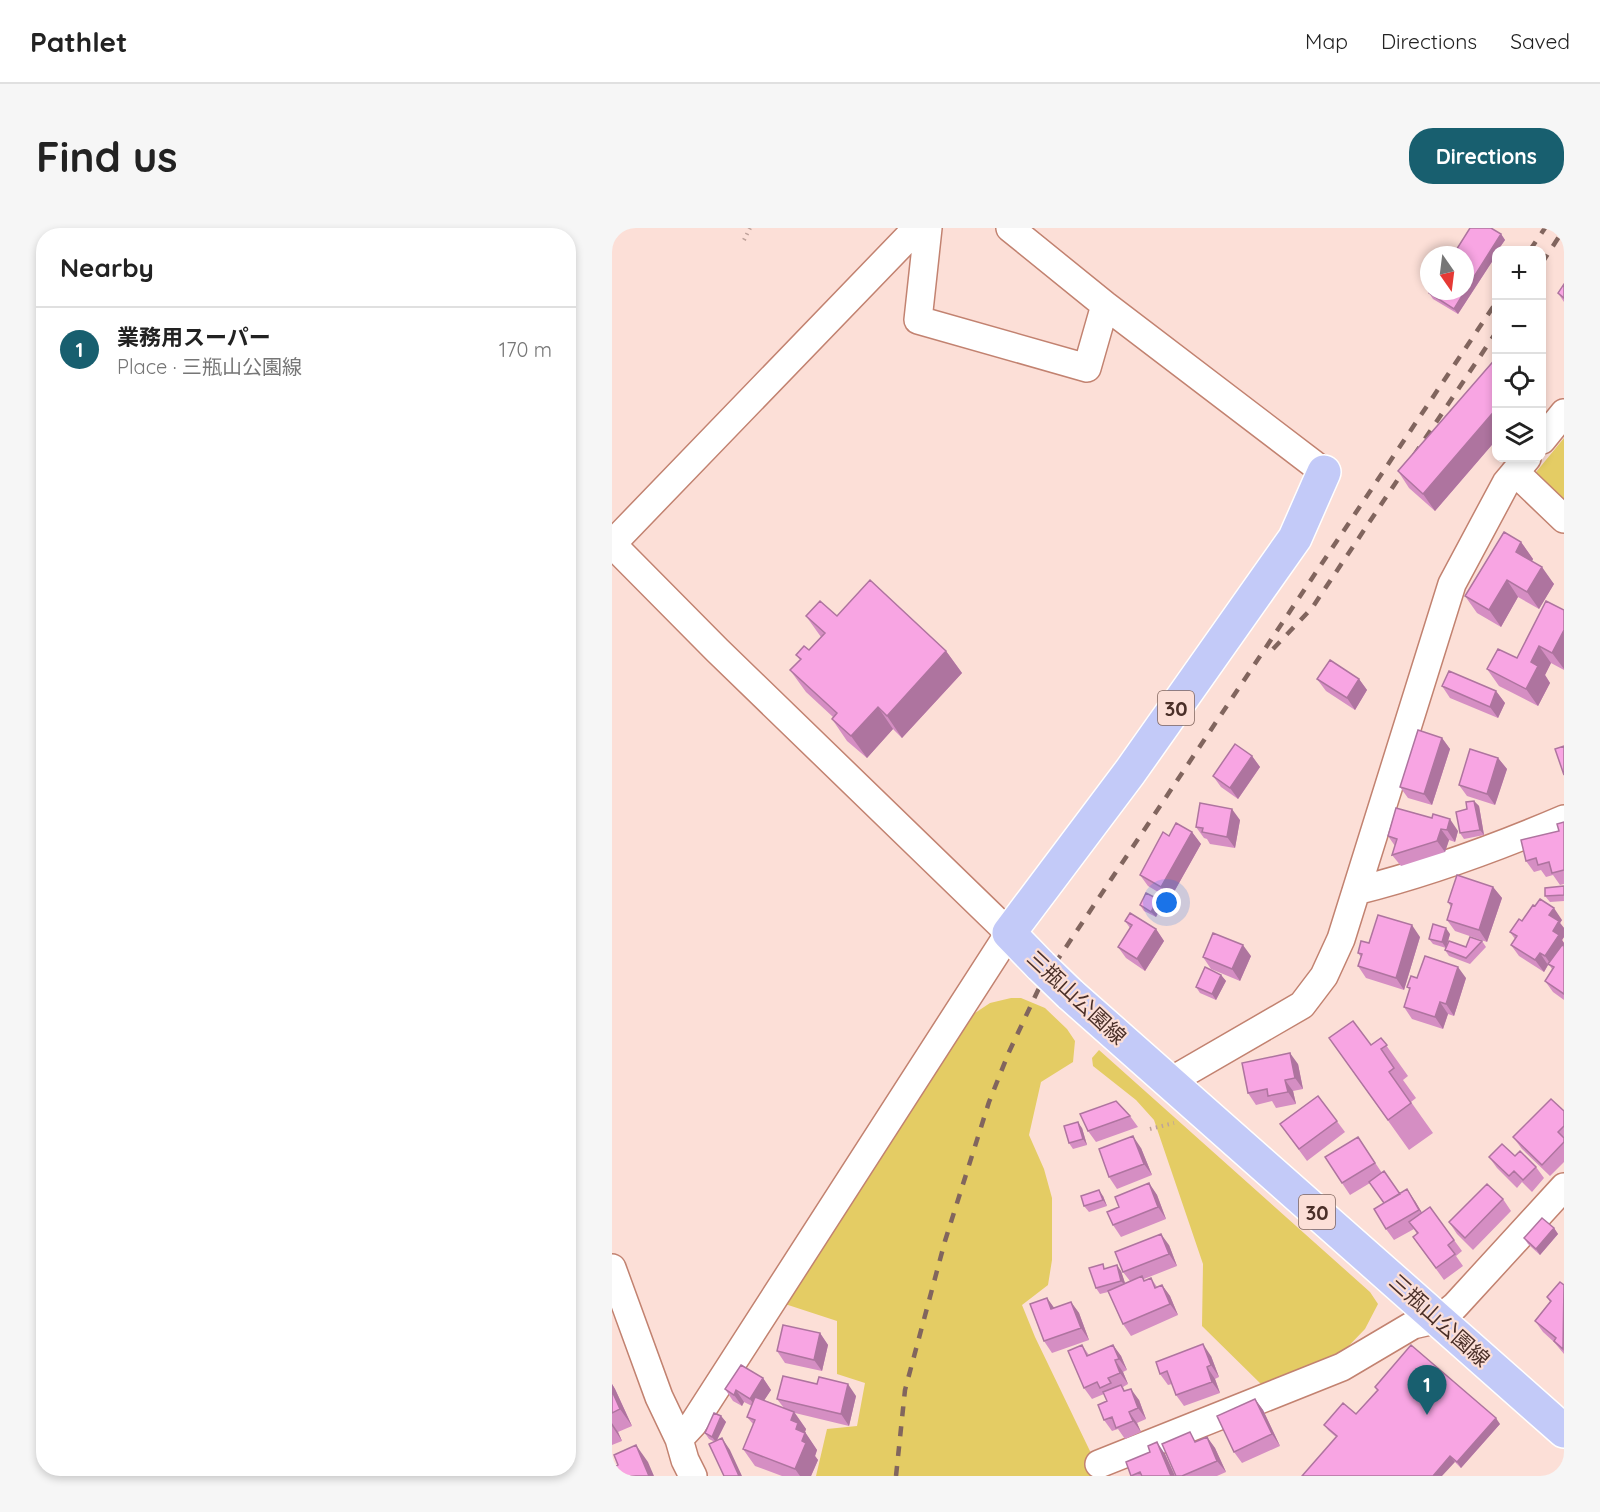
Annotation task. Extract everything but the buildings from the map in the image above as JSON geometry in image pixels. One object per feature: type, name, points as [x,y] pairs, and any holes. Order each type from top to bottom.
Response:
[{"type":"main road","name":"三瓶山公園線","points":[[1324,472],[1295,538],[1130,772],[1009,933],[1070,994],[1564,1431]]},
{"type":"street","points":[[679,1439],[699,1414],[1009,933],[717,650],[612,544],[917,228]]},
{"type":"street","points":[[928,228],[918,320],[1087,368],[1105,305]]},
{"type":"street","points":[[1010,228],[1105,305],[1324,472]]},
{"type":"street","points":[[1546,435],[1564,413]]},
{"type":"street","points":[[1169,1082],[1302,1005],[1324,976],[1341,939],[1452,584],[1506,483],[1521,465],[1564,519]]},
{"type":"street","points":[[1356,891],[1408,878],[1479,854],[1564,819]]},
{"type":"street","points":[[1099,1464],[1342,1367],[1413,1325],[1439,1319],[1455,1306],[1564,1186]]},
{"type":"street","points":[[612,1268],[659,1397],[693,1476]]},
{"type":"path","points":[[744,240],[750,228]]},
{"type":"path","points":[[1150,1129],[1184,1121]]},
{"type":"shaded area","points":[[1564,438],[1564,506],[1532,477]]},
{"type":"shaded area","points":[[1021,998],[1045,1008],[1067,1029],[1075,1041],[1073,1062],[1041,1082],[1029,1135],[1044,1169],[1052,1198],[1052,1260],[1048,1285],[1022,1305],[1102,1476],[816,1476],[827,1429],[857,1426],[865,1383],[837,1374],[837,1321],[785,1304],[972,1015],[990,1003]]},
{"type":"shaded area","points":[[1099,1050],[1370,1292],[1378,1304],[1365,1329],[1340,1355],[1264,1387],[1202,1326],[1203,1264],[1154,1120],[1136,1100],[1093,1066],[1092,1058]]},
{"type":"railway","points":[[1533,246],[1545,228]]},
{"type":"railway","points":[[1546,257],[1564,229]]},
{"type":"railway","points":[[896,1476],[905,1390],[945,1241],[989,1102],[1009,1052],[1040,986],[1492,308]]},
{"type":"railway","points":[[1273,649],[1312,608],[1492,338]]},
{"type":"place","name":"業務用スーパー","points":[[1427,1415]]}]
